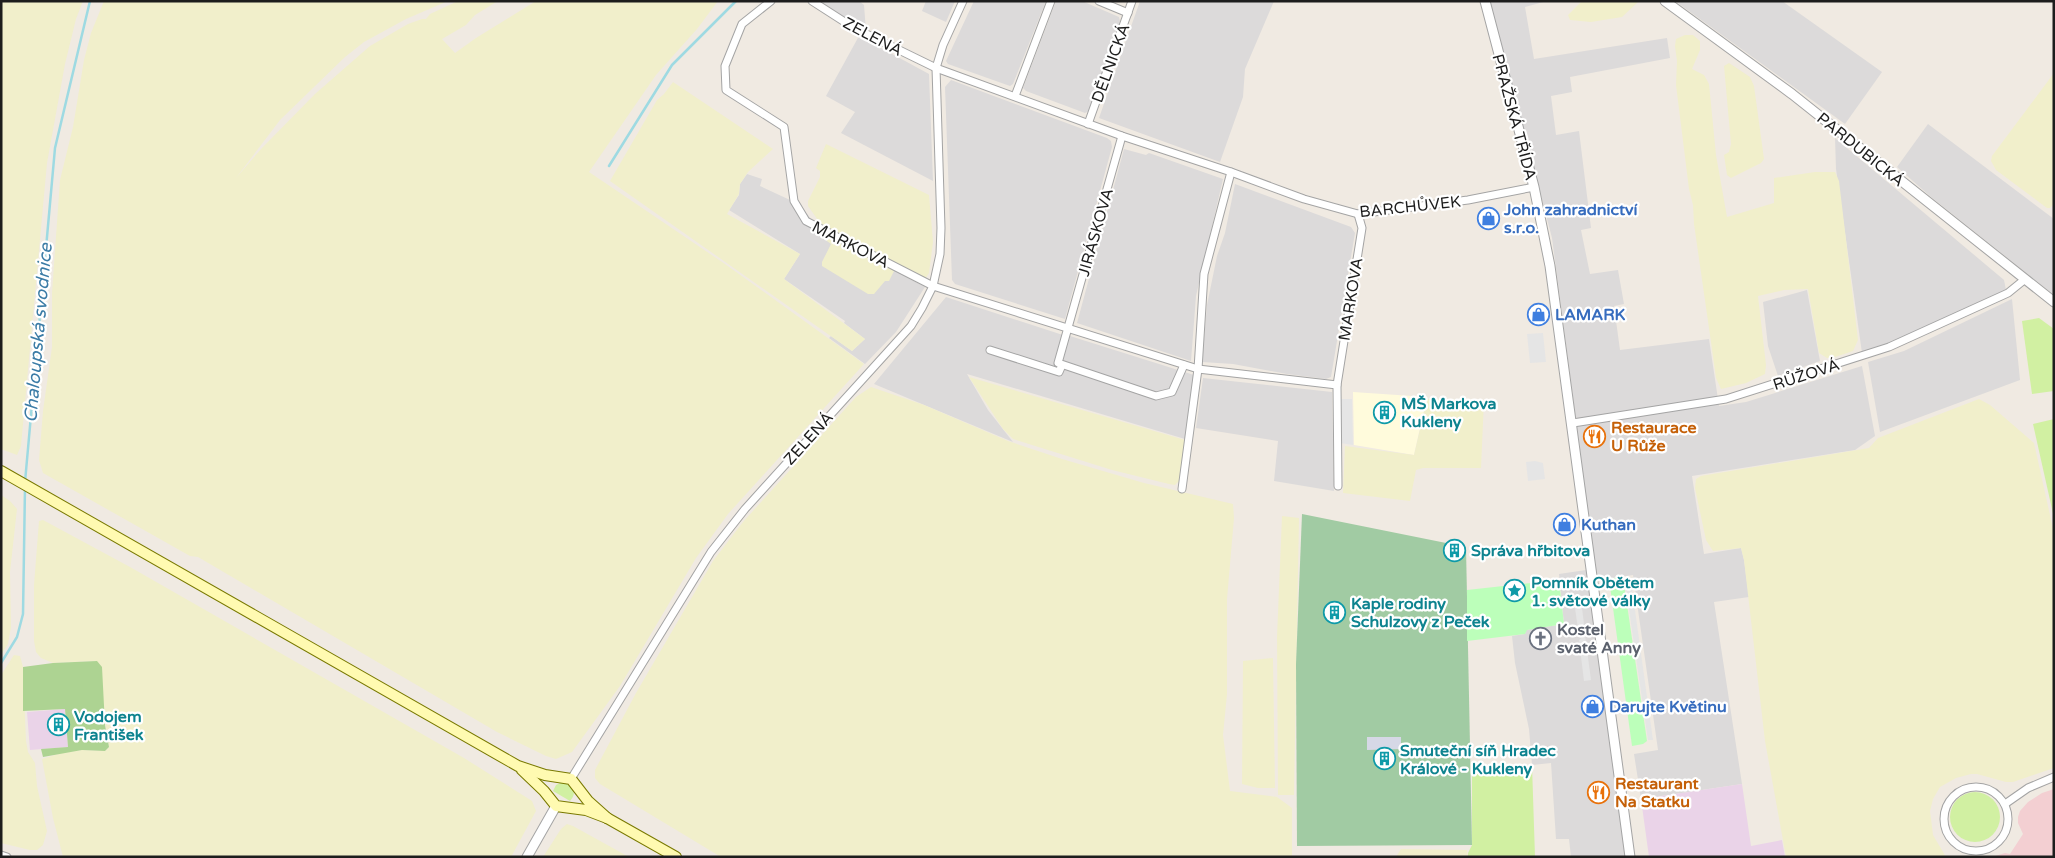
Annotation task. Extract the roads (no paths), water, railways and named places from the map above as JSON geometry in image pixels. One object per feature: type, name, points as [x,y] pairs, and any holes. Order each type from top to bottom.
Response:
[{"type":"main road","points":[[1,471],[518,766],[545,775],[566,778],[578,787],[588,801],[607,818],[676,857]]},
{"type":"main road","points":[[518,766],[560,808],[570,807],[607,818]]},
{"type":"main road","points":[[553,803],[548,790],[550,785],[566,778]]},
{"type":"main road","points":[[570,807],[577,801],[578,787]]},
{"type":"street","name":"MARKOVA","points":[[771,1],[742,24],[725,66],[726,90],[784,127],[794,201],[806,221],[933,286],[1184,365],[1198,369],[1337,385]]},
{"type":"street","name":"ZELENÁ","points":[[812,1],[854,28],[936,68]]},
{"type":"street","name":"ZELENÁ","points":[[566,778],[711,552],[744,509],[911,326],[922,308],[933,286],[940,254],[941,228],[936,68],[942,45],[963,1]]},
{"type":"street","points":[[1015,96],[1051,1]]},
{"type":"street","points":[[1099,1],[1128,13]]},
{"type":"street","name":"DĚLNICKÁ","points":[[1088,124],[1132,1]]},
{"type":"street","name":"PRAŽSKÁ TŘÍDA","points":[[1485,1],[1534,187],[1550,266],[1573,423],[1630,857]]},
{"type":"street","name":"PARDUBICKÁ","points":[[1665,1],[1792,94],[2054,302]]},
{"type":"street","points":[[936,68],[1122,136],[1227,170],[1204,274],[1198,369],[1182,489]]},
{"type":"street","name":"JIRÁSKOVA","points":[[1068,328],[1122,136]]},
{"type":"street","name":"BARCHŮVEK","points":[[1227,170],[1304,199],[1358,214],[1468,200],[1534,187]]},
{"type":"street","name":"MARKOVA","points":[[1338,486],[1337,385],[1362,228],[1358,214]]},
{"type":"street","name":"RŮŽOVÁ","points":[[1573,423],[1726,399],[1880,350],[2008,293],[2024,280]]},
{"type":"street","points":[[1068,328],[1058,363],[1156,396],[1172,392],[1184,365]]},
{"type":"street","points":[[990,350],[1059,372],[1062,365]]},
{"type":"street","points":[[2004,804],[2028,788],[2054,777]]},
{"type":"street","points":[[1980,787],[1990,790],[1998,796],[2004,804],[2008,821],[2003,837],[1990,848],[1972,854],[1954,843],[1947,835],[1944,815],[1952,796],[1960,790],[1980,787]]},
{"type":"street","points":[[527,857],[553,803]]},
{"type":"street","points":[[1,855],[7,857]]},
{"type":"waterway","name":"Chaloupská svodnice","points":[[25,482],[55,148],[90,1]]},
{"type":"waterway","points":[[609,166],[672,65],[736,1]]},
{"type":"waterway","name":"Chaloupská svodnice","points":[[1,663],[17,637],[23,614],[25,487]]},
{"type":"place","name":"John zahradnictví s.r.o.","points":[[1488,218]]},
{"type":"place","name":"LAMARK","points":[[1539,314]]},
{"type":"place","name":"MŠ Markova Kukleny","points":[[1385,412]]},
{"type":"place","name":"Restaurace U Růže","points":[[1595,436]]},
{"type":"place","name":"Kuthan","points":[[1565,524]]},
{"type":"place","name":"Správa hřbitova","points":[[1455,550]]},
{"type":"place","name":"Pomník Obětem 1. světové války","points":[[1515,591]]},
{"type":"place","name":"Kaple rodiny Schulzovy z Peček","points":[[1335,612]]},
{"type":"place","name":"Kostel svaté Anny","points":[[1541,638]]},
{"type":"place","name":"Darujte Květinu","points":[[1593,706]]},
{"type":"place","name":"Vodojem František","points":[[58,725]]},
{"type":"place","name":"Smuteční síň Hradec Králové - Kukleny","points":[[1384,759]]},
{"type":"place","name":"Restaurant Na Statku","points":[[1599,792]]}]
